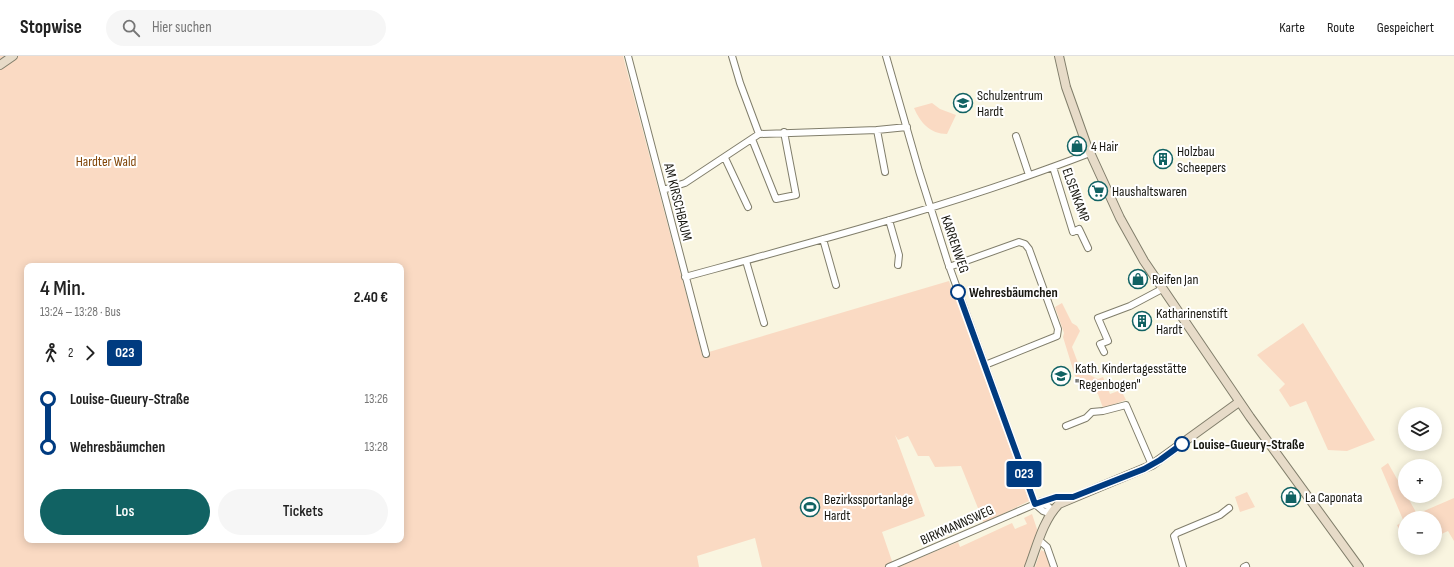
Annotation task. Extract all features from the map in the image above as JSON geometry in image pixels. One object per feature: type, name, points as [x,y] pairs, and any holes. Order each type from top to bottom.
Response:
[{"type":"main road","points":[[0,65],[13,56]]},
{"type":"main road","points":[[1059,56],[1066,86],[1090,153],[1120,218],[1144,261],[1239,402],[1359,567]]},
{"type":"main road","points":[[1029,567],[1051,514],[1059,504],[1152,465],[1239,402]]},
{"type":"street","name":"AM KIRSCHBAUM","points":[[628,56],[706,354]]},
{"type":"street","points":[[732,56],[740,83],[759,134]]},
{"type":"street","name":"KARRENWEG","points":[[886,56],[930,208],[949,267],[1038,503],[1049,507],[1051,514]]},
{"type":"street","points":[[663,190],[685,183],[725,158],[759,134],[877,130],[906,127]]},
{"type":"street","points":[[877,130],[885,172]]},
{"type":"street","points":[[752,139],[776,199],[783,198],[796,195],[784,132]]},
{"type":"street","points":[[1016,136],[1029,175]]},
{"type":"street","points":[[685,277],[823,240],[930,208],[1053,167],[1090,153]]},
{"type":"street","points":[[725,158],[748,208]]},
{"type":"street","name":"ELSENKAMP","points":[[1053,167],[1073,232],[1079,229],[1088,248]]},
{"type":"street","points":[[889,220],[899,255],[898,265]]},
{"type":"street","points":[[823,240],[836,285]]},
{"type":"street","points":[[949,267],[1019,242],[1024,244],[1029,249],[1058,329],[1057,336],[985,365]]},
{"type":"street","points":[[746,261],[764,323]]},
{"type":"street","points":[[1104,352],[1100,344],[1108,341],[1098,318],[1130,306],[1162,289]]},
{"type":"street","points":[[1066,426],[1086,418],[1092,412],[1103,411],[1126,404],[1152,465]]},
{"type":"street","points":[[1038,503],[1056,497],[1073,497]]},
{"type":"street","name":"BIRKMANNSWEG","points":[[889,567],[1038,503]]},
{"type":"street","points":[[1183,567],[1174,536],[1177,533],[1220,515],[1228,508]]},
{"type":"street","points":[[1040,540],[1047,547],[1054,567]]},
{"type":"green space","name":"Hardter Wald","points":[[0,56],[623,56],[702,354],[949,281],[1029,501],[984,523],[961,466],[935,467],[929,456],[918,456],[908,436],[898,440],[895,435],[925,516],[882,532],[894,567],[762,567],[755,538],[697,556],[699,567],[0,567]]},
{"type":"green space","points":[[932,103],[940,109],[956,115],[947,134],[936,132],[926,126],[919,118],[914,108]]},
{"type":"green space","points":[[1062,303],[1072,323],[1077,326],[1080,331],[1072,347],[1081,371],[1098,379],[1103,377],[1110,394],[1121,390],[1126,400],[1103,408],[1098,394],[1075,376],[1063,337],[1064,333],[1055,307]]},
{"type":"green space","points":[[1303,323],[1375,440],[1347,451],[1328,450],[1306,401],[1290,407],[1279,390],[1285,384],[1257,355]]},
{"type":"green space","points":[[1388,463],[1398,481],[1398,503],[1411,503],[1415,511],[1399,511],[1381,468]]},
{"type":"green space","points":[[1247,492],[1255,507],[1240,512],[1235,497]]},
{"type":"green space","points":[[1454,498],[1454,541],[1448,531],[1442,534],[1442,511],[1424,511]]},
{"type":"green space","points":[[1032,514],[1038,532],[1025,567],[898,567],[958,542],[960,547],[1012,523],[1015,529],[1027,524],[1024,518]]},
{"type":"green space","points":[[1041,550],[1047,553],[1051,567],[1035,567]]},
{"type":"bus line","name":"023","points":[[958,292],[1035,504],[1056,497],[1073,497],[1144,469],[1160,460],[1182,444]]},
{"type":"place","name":"Schulzentrum Hardt","points":[[963,103]]},
{"type":"place","name":"4 Hair","points":[[1077,146]]},
{"type":"place","name":"Holzbau Scheepers","points":[[1163,159]]},
{"type":"place","name":"Haushaltswaren","points":[[1098,191]]},
{"type":"place","name":"Reifen Jan","points":[[1138,279]]},
{"type":"place","name":"Wehresbäumchen","points":[[958,292]]},
{"type":"place","name":"Katharinenstift Hardt","points":[[1142,321]]},
{"type":"place","name":"Kath. Kindertagesstätte \"Regenbogen\"","points":[[1061,376]]},
{"type":"place","name":"Louise-Gueury-Straße","points":[[1182,444]]},
{"type":"place","name":"La Caponata","points":[[1291,497]]},
{"type":"place","name":"Bezirkssportanlage Hardt","points":[[810,507]]}]
